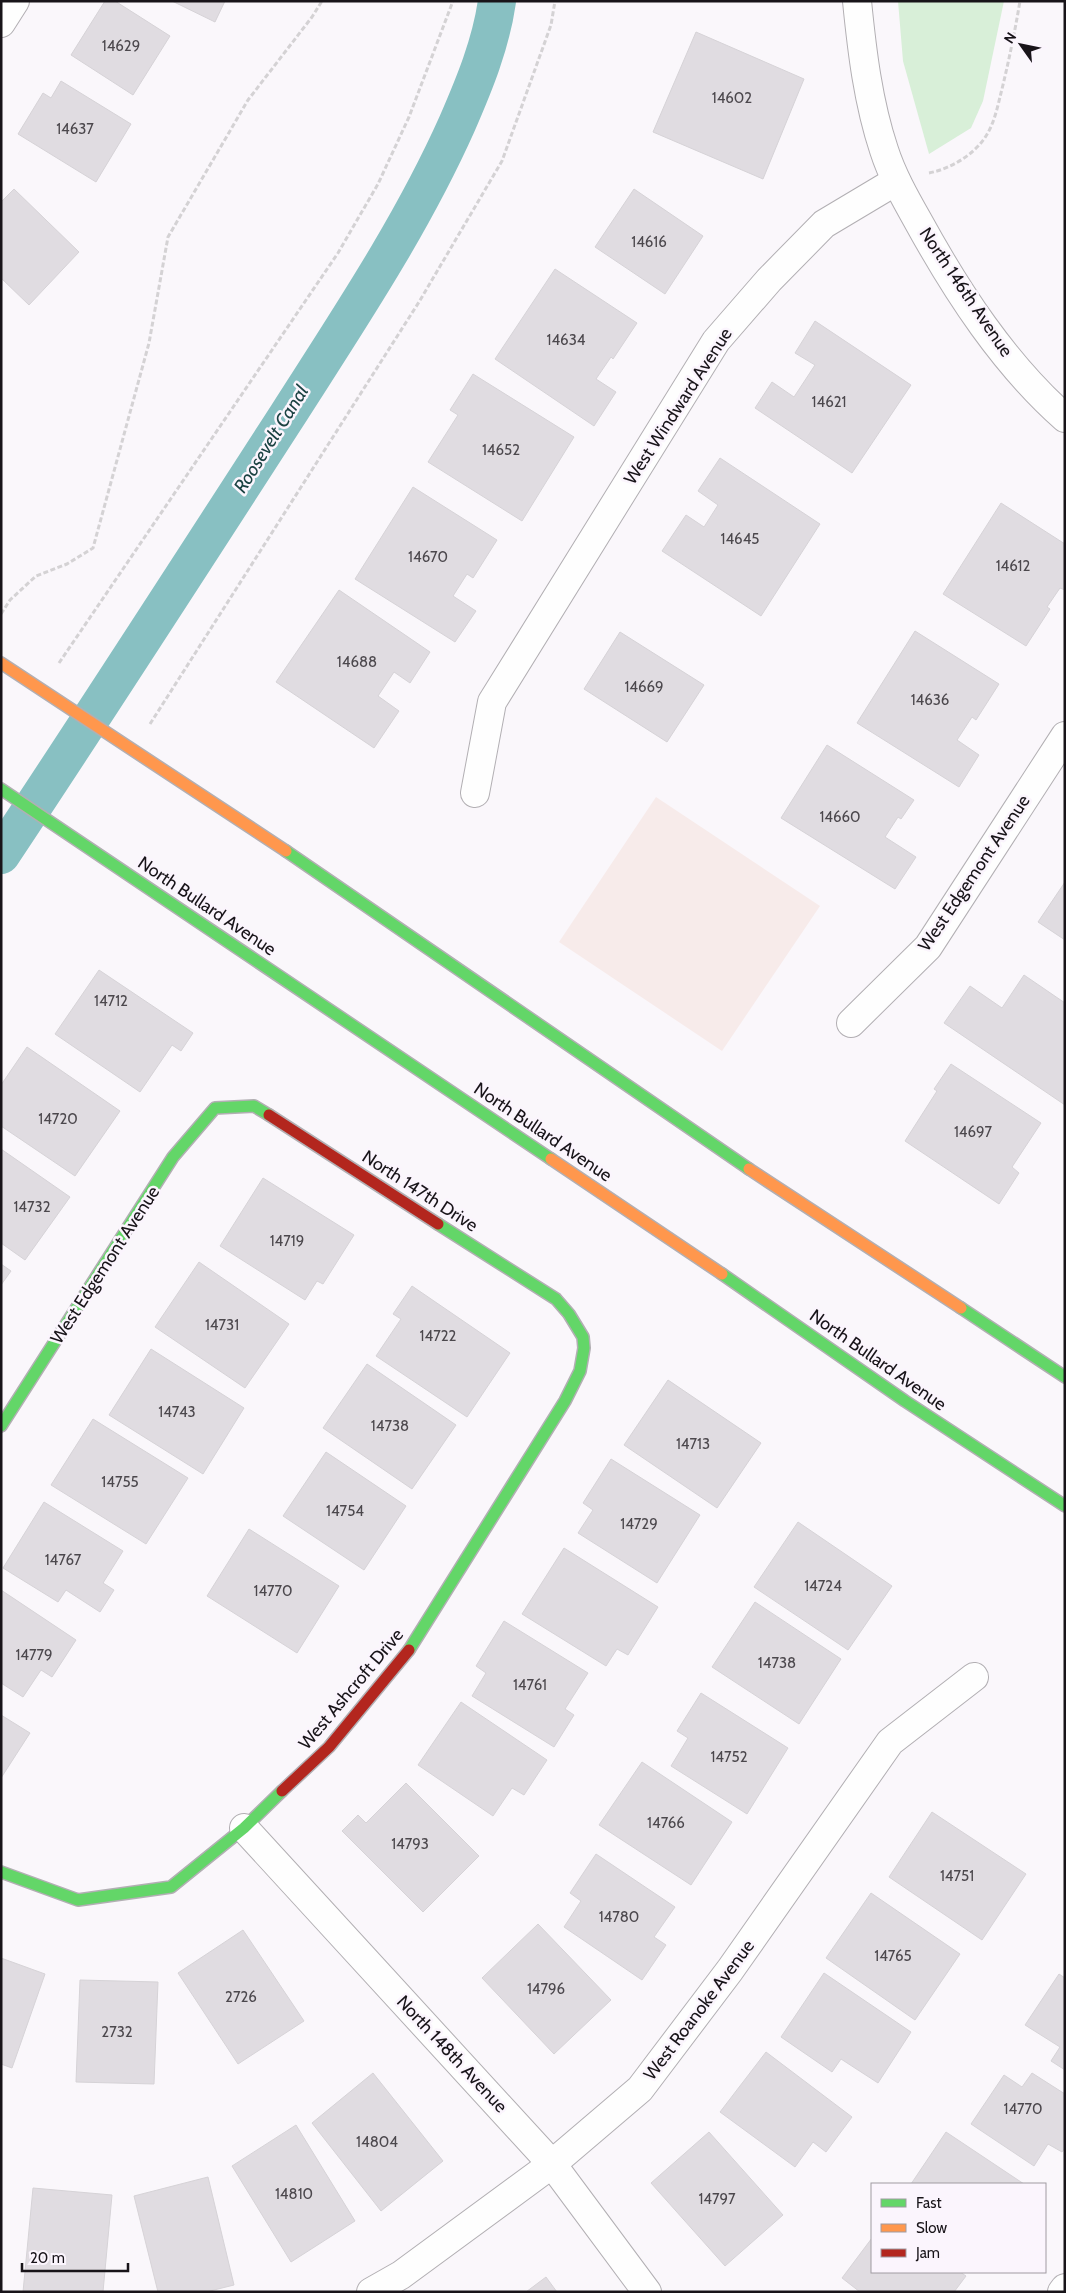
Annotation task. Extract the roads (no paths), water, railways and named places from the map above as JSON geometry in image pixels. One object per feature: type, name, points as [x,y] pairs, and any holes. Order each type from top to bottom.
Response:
[{"type":"main road","points":[[1,663],[360,900],[683,1125],[1065,1378]]},
{"type":"main road","name":"North Bullard Avenue","points":[[1,789],[763,1301],[905,1401],[1065,1506]]},
{"type":"main road","name":"North 147th Drive","points":[[215,1108],[254,1106],[556,1299],[574,1318],[585,1344]]},
{"type":"main road","name":"West Edgemont Avenue","points":[[1,1426],[174,1157],[215,1108]]},
{"type":"main road","name":"West Ashcroft Drive","points":[[1,1872],[78,1900],[170,1887],[244,1828],[329,1747],[408,1652],[565,1401],[582,1369],[585,1344]]},
{"type":"street","points":[[1,23],[15,1]]},
{"type":"street","points":[[857,1],[865,71],[884,150],[896,181]]},
{"type":"street","name":"North 146th Avenue","points":[[896,181],[935,252],[990,335],[1043,398],[1065,418]]},
{"type":"street","name":"West Windward Avenue","points":[[475,793],[492,702],[716,341],[769,280],[824,224],[896,181]]},
{"type":"street","name":"West Edgemont Avenue","points":[[851,1023],[928,947],[1065,736]]},
{"type":"street","name":"West Roanoke Avenue","points":[[371,2292],[401,2274],[552,2164],[640,2089],[730,1970],[890,1742],[974,1677]]},
{"type":"street","name":"North 148th Avenue","points":[[244,1828],[552,2164],[647,2292]]},
{"type":"street","points":[[1062,2292],[1065,2288]]},
{"type":"waterway","name":"Roosevelt Canal","points":[[1,855],[287,416],[399,237],[439,162],[470,94],[491,33],[497,1]]}]
